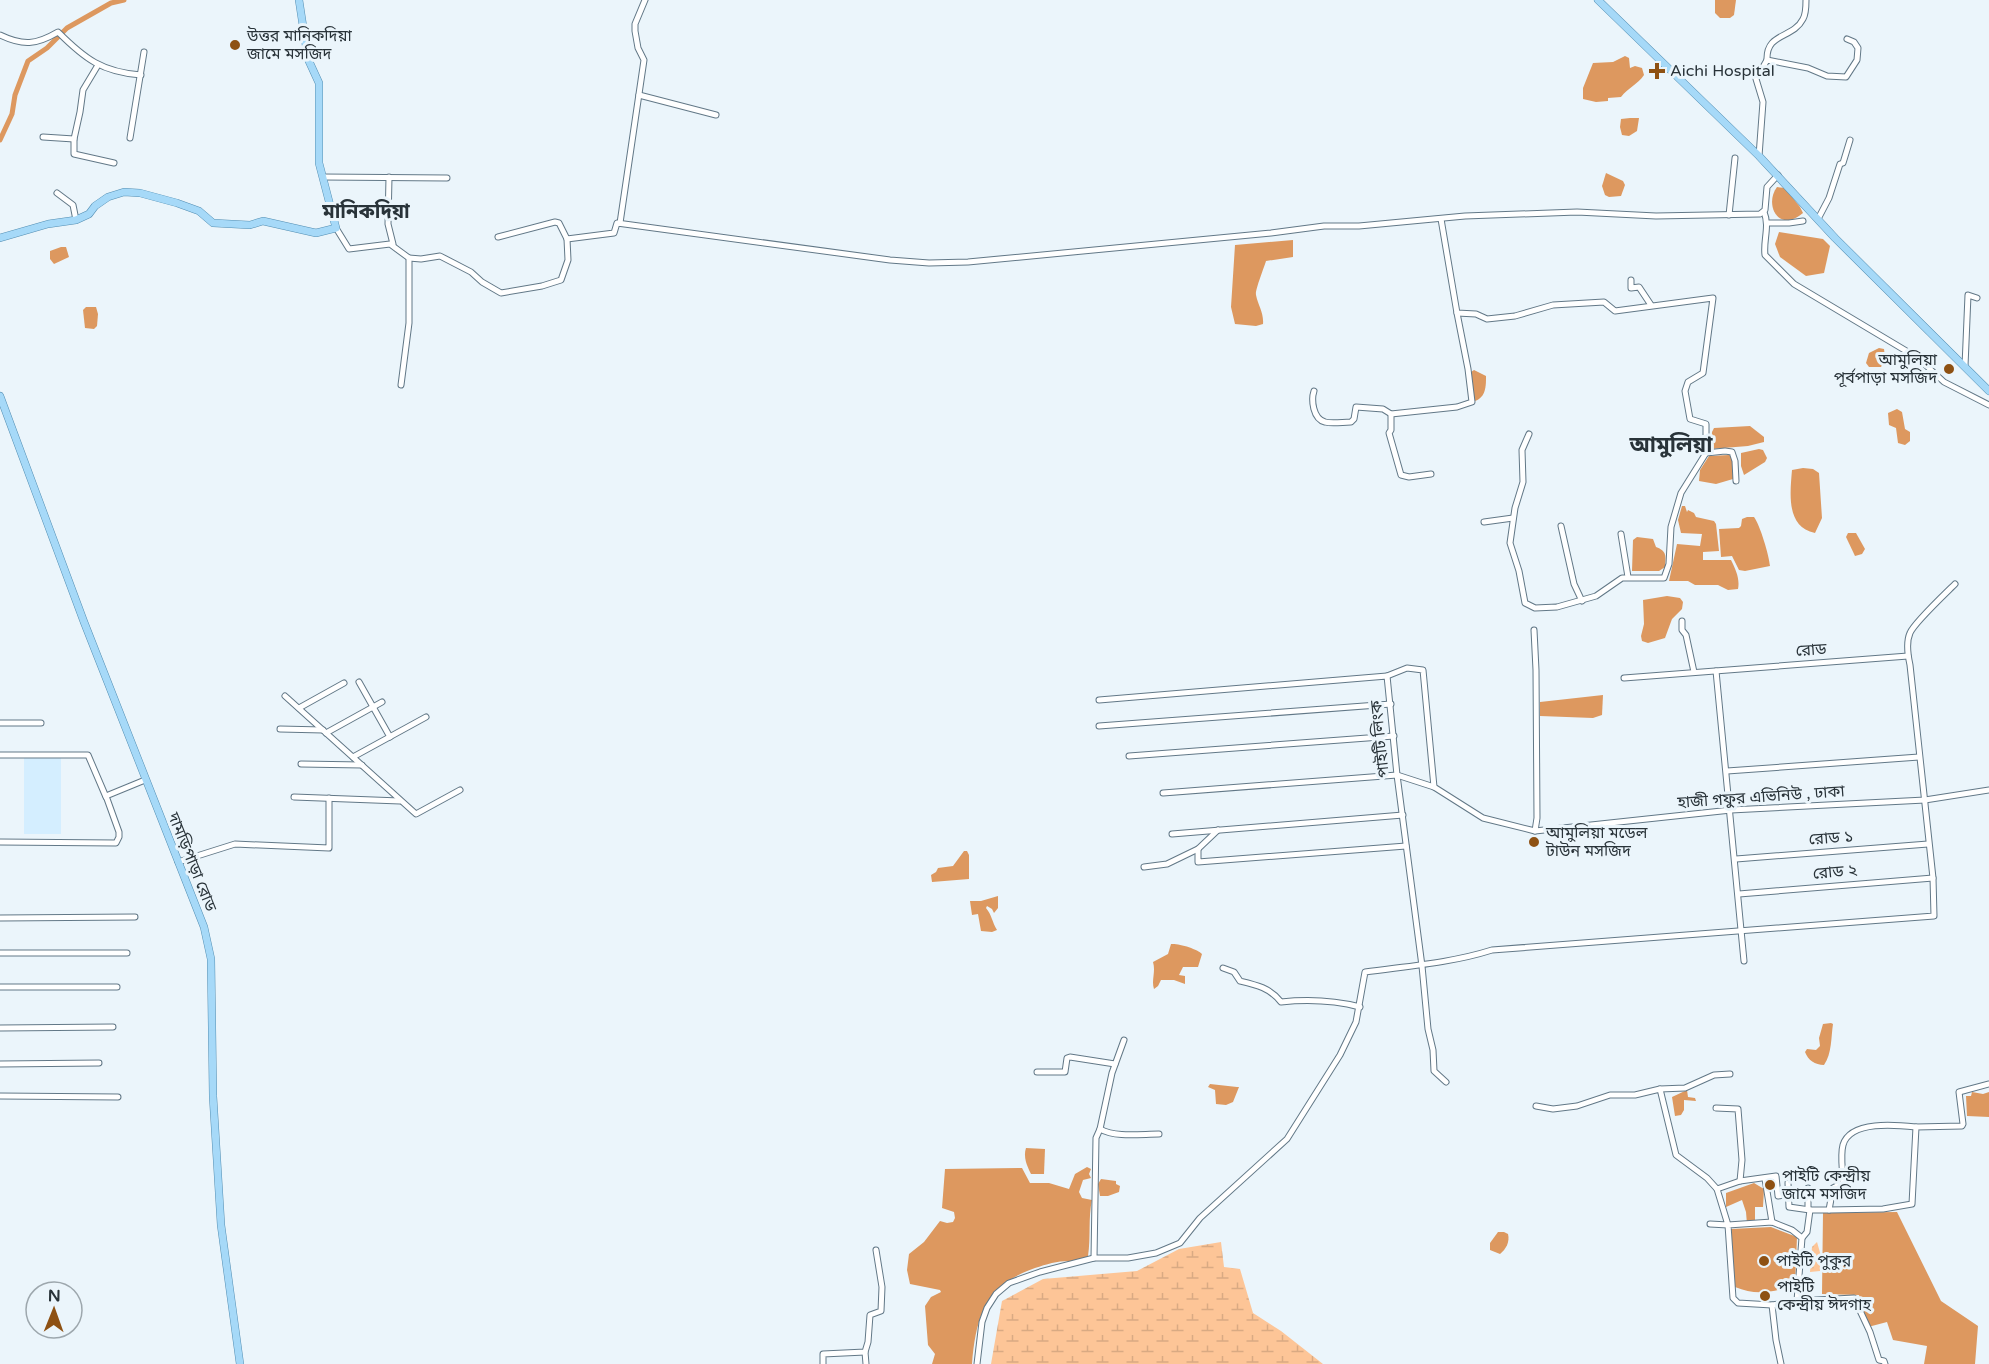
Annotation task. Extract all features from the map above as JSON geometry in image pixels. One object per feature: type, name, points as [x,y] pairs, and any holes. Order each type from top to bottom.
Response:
[{"type":"main road","points":[[0,238],[48,224],[76,220],[89,214],[95,206],[108,197],[124,192],[140,193],[177,203],[199,211],[213,223],[250,225],[263,221],[316,233],[336,228],[319,155],[319,83],[308,59],[299,0]]},
{"type":"main road","points":[[1598,0],[1759,156],[1818,219],[1989,391]]},
{"type":"main road","name":"দামড়িপাড়া রোড","points":[[0,396],[145,780],[204,927],[211,959],[213,1096],[221,1224],[240,1364]]},
{"type":"street","points":[[620,223],[644,60],[638,48],[635,24],[645,0]]},
{"type":"street","points":[[1759,156],[1763,102],[1756,79],[1767,60],[1767,49],[1771,43],[1794,29],[1803,20],[1806,0]]},
{"type":"street","points":[[0,35],[24,44],[39,41],[58,32],[81,55],[98,65],[141,75]]},
{"type":"street","points":[[1767,60],[1808,68],[1827,76],[1846,77],[1857,60],[1858,48],[1854,42],[1847,39]]},
{"type":"street","points":[[130,138],[144,52]]},
{"type":"street","points":[[98,65],[82,90],[74,139],[74,154],[114,163]]},
{"type":"street","points":[[639,95],[716,115]]},
{"type":"street","points":[[42,137],[74,139]]},
{"type":"street","points":[[1818,219],[1829,198],[1850,140]]},
{"type":"street","points":[[1729,215],[1735,158]]},
{"type":"street","points":[[1778,175],[1767,187],[1764,212],[1767,223],[1764,238],[1765,255],[1794,284],[1918,358],[1944,382],[1989,405]]},
{"type":"street","points":[[323,177],[447,178]]},
{"type":"street","points":[[389,177],[388,224],[393,244],[403,256],[422,259],[440,256],[471,272],[482,282],[498,291],[508,293],[561,280],[568,260],[567,239],[558,223],[498,237]]},
{"type":"street","points":[[57,193],[73,205],[76,220]]},
{"type":"street","points":[[567,239],[614,232],[617,223],[620,223],[796,248],[929,263],[996,260],[1324,226],[1359,226],[1577,212],[1656,216],[1764,212]]},
{"type":"street","points":[[1314,391],[1312,404],[1323,422],[1351,422],[1354,419],[1356,406],[1383,409],[1391,414],[1457,407],[1472,402],[1441,219]]},
{"type":"street","points":[[1767,223],[1803,221]]},
{"type":"street","points":[[336,228],[351,250],[393,244]]},
{"type":"street","points":[[401,385],[409,323],[409,258]]},
{"type":"street","points":[[1631,280],[1631,288],[1639,287],[1651,305]]},
{"type":"street","points":[[1965,366],[1968,295],[1977,298]]},
{"type":"street","points":[[1457,313],[1476,314],[1487,319],[1515,316],[1553,305],[1604,302],[1615,311],[1713,298],[1703,373],[1688,382],[1685,392],[1690,419],[1706,424],[1706,453],[1681,493],[1671,527],[1669,564],[1664,578],[1628,577],[1614,583],[1596,596],[1557,607],[1535,608],[1525,603],[1510,543],[1513,518],[1523,482],[1522,450],[1529,434]]},
{"type":"street","points":[[1391,414],[1389,433],[1401,475],[1409,477],[1431,474]]},
{"type":"street","points":[[1706,453],[1732,452],[1736,482]]},
{"type":"street","points":[[1484,522],[1513,518]]},
{"type":"street","points":[[1561,526],[1574,584],[1582,601]]},
{"type":"street","points":[[1621,534],[1628,577]]},
{"type":"street","points":[[976,1364],[982,1322],[987,1308],[996,1294],[1009,1282],[1094,1258],[1141,1256],[1156,1253],[1180,1243],[1200,1218],[1287,1139],[1340,1054],[1356,1022],[1365,972],[1422,966],[1492,950],[1934,916],[1933,878],[1908,656],[1910,632],[1955,584]]},
{"type":"street","points":[[1682,621],[1682,630],[1686,635],[1694,672]]},
{"type":"street","points":[[1163,793],[1397,775],[1434,787],[1483,818],[1535,831],[1537,818],[1534,630]]},
{"type":"street","name":"রোড","points":[[1624,678],[1908,656]]},
{"type":"street","points":[[1387,676],[1407,668],[1423,670],[1434,787]]},
{"type":"street","points":[[1716,671],[1743,929],[1744,961]]},
{"type":"street","name":"পাইটি লিংক","points":[[1099,700],[1387,676],[1434,1071],[1446,1082]]},
{"type":"street","points":[[359,682],[390,737]]},
{"type":"street","points":[[299,708],[344,683]]},
{"type":"street","points":[[285,696],[416,814],[460,790]]},
{"type":"street","points":[[280,729],[324,731],[382,702]]},
{"type":"street","points":[[1099,726],[1390,704]]},
{"type":"street","points":[[353,757],[426,717]]},
{"type":"street","points":[[0,723],[41,723]]},
{"type":"street","points":[[1129,756],[1394,736]]},
{"type":"street","points":[[0,755],[88,755],[119,832],[119,837],[114,843],[0,842]]},
{"type":"street","points":[[1727,771],[1919,757]]},
{"type":"street","points":[[301,764],[362,765]]},
{"type":"street","points":[[106,796],[145,780]]},
{"type":"street","name":"হাজী গফুর এভিনিউ , ঢাকা","points":[[1535,831],[1731,810],[1925,800],[1989,790]]},
{"type":"street","points":[[294,797],[401,801]]},
{"type":"street","points":[[178,862],[235,844],[328,848],[329,798]]},
{"type":"street","points":[[1172,834],[1403,815]]},
{"type":"street","points":[[1144,867],[1167,864],[1198,849],[1218,830]]},
{"type":"street","name":"রোড ১","points":[[1736,859],[1928,844]]},
{"type":"street","points":[[1198,849],[1198,862],[1406,846]]},
{"type":"street","name":"রোড ২","points":[[1739,894],[1933,878]]},
{"type":"street","points":[[0,918],[135,918]]},
{"type":"street","points":[[0,953],[127,953]]},
{"type":"street","points":[[1223,968],[1234,972],[1240,981],[1261,986],[1274,993],[1281,1002],[1311,999],[1338,1001],[1360,1007]]},
{"type":"street","points":[[0,987],[117,987]]},
{"type":"street","points":[[0,1028],[113,1027]]},
{"type":"street","points":[[1094,1258],[1096,1138],[1115,1064],[1124,1040]]},
{"type":"street","points":[[1037,1072],[1065,1072],[1067,1058],[1070,1057],[1115,1064]]},
{"type":"street","points":[[0,1064],[99,1063]]},
{"type":"street","points":[[1536,1106],[1553,1109],[1577,1106],[1610,1095],[1635,1095],[1660,1089],[1685,1088],[1714,1075],[1730,1074]]},
{"type":"street","points":[[1829,1210],[1833,1188],[1843,1183],[1843,1144],[1851,1134],[1864,1128],[1886,1124],[1916,1127],[1962,1126],[1964,1124],[1959,1092],[1989,1084]]},
{"type":"street","points":[[1660,1089],[1676,1155],[1707,1178],[1717,1189],[1728,1225],[1733,1298],[1738,1304],[1772,1305],[1797,1301],[1854,1298],[1870,1332],[1879,1360],[1884,1361],[1885,1364]]},
{"type":"street","points":[[0,1096],[118,1097]]},
{"type":"street","points":[[1716,1108],[1738,1109],[1742,1160],[1740,1181]]},
{"type":"street","points":[[1788,1183],[1789,1207],[1829,1210],[1883,1209],[1912,1204],[1916,1127]]},
{"type":"street","points":[[1100,1129],[1116,1134],[1159,1134]]},
{"type":"street","points":[[1717,1189],[1740,1181],[1776,1176],[1778,1196],[1789,1194]]},
{"type":"street","points":[[1765,1179],[1772,1222]]},
{"type":"street","points":[[1797,1301],[1802,1238],[1808,1232],[1808,1188]]},
{"type":"street","points":[[1710,1224],[1772,1222],[1792,1230],[1802,1238]]},
{"type":"street","points":[[866,1364],[865,1353],[870,1315],[881,1311],[882,1287],[876,1251]]},
{"type":"street","points":[[1772,1305],[1781,1364]]},
{"type":"street","points":[[823,1364],[823,1354],[865,1353]]},
{"type":"shaded area","points":[[1715,0],[1736,0],[1734,15],[1730,18],[1720,18],[1715,13]]},
{"type":"shaded area","points":[[1625,56],[1629,58],[1630,68],[1635,66],[1642,68],[1644,75],[1639,81],[1621,97],[1596,102],[1583,99],[1583,88],[1593,63],[1613,62]]},
{"type":"shaded area","points":[[1639,118],[1637,131],[1629,136],[1622,135],[1621,119]]},
{"type":"shaded area","points":[[1606,173],[1623,181],[1625,185],[1621,196],[1605,195],[1602,186]]},
{"type":"shaded area","points":[[1777,187],[1785,188],[1803,213],[1794,219],[1787,220],[1776,214],[1772,201]]},
{"type":"shaded area","points":[[1779,232],[1823,239],[1830,246],[1824,273],[1806,276],[1780,257],[1775,244]]},
{"type":"shaded area","points":[[1293,240],[1293,257],[1266,261],[1256,292],[1263,324],[1256,326],[1235,324],[1231,307],[1235,245]]},
{"type":"shaded area","points":[[66,247],[69,257],[54,264],[50,259],[50,251]]},
{"type":"shaded area","points":[[86,307],[96,307],[97,326],[94,329],[85,328],[83,310]]},
{"type":"shaded area","points":[[1879,348],[1884,349],[1881,367],[1869,367],[1866,363],[1869,353]]},
{"type":"shaded area","points":[[1474,370],[1486,376],[1483,394],[1475,401],[1471,397],[1471,372]]},
{"type":"shaded area","points":[[1897,409],[1902,412],[1905,429],[1910,432],[1910,441],[1905,445],[1898,443],[1896,428],[1889,425],[1888,413]]},
{"type":"shaded area","points":[[1750,426],[1764,437],[1764,442],[1748,446],[1711,449],[1714,428]]},
{"type":"shaded area","points":[[1763,450],[1767,458],[1765,462],[1744,475],[1741,453]]},
{"type":"shaded area","points":[[1709,456],[1732,456],[1733,479],[1716,484],[1699,481],[1700,470]]},
{"type":"shaded area","points":[[1813,469],[1819,473],[1822,518],[1815,533],[1799,524],[1792,508],[1792,470]]},
{"type":"shaded area","points":[[1682,506],[1685,506],[1687,512],[1688,510],[1694,513],[1696,517],[1714,521],[1719,551],[1703,552],[1703,560],[1731,560],[1737,574],[1738,589],[1728,590],[1718,585],[1695,585],[1688,581],[1669,581],[1677,544],[1700,546],[1702,534],[1681,533],[1678,520]]},
{"type":"shaded area","points":[[1754,517],[1756,521],[1764,540],[1770,566],[1739,570],[1732,556],[1721,557],[1719,529],[1739,528],[1742,519]]},
{"type":"shaded area","points":[[1848,533],[1856,533],[1865,549],[1862,554],[1855,556],[1846,537]]},
{"type":"shaded area","points":[[1637,537],[1653,539],[1656,547],[1665,554],[1665,567],[1659,571],[1632,571],[1633,540]]},
{"type":"shaded area","points":[[1667,596],[1680,598],[1683,602],[1682,609],[1672,619],[1665,638],[1648,643],[1642,641],[1643,600]]},
{"type":"shaded area","points":[[1603,695],[1602,715],[1593,718],[1540,716],[1540,702]]},
{"type":"shaded area","points":[[24,757],[61,757],[61,834],[24,834]]},
{"type":"shaded area","points":[[964,851],[967,851],[969,855],[969,879],[932,882],[931,875],[938,868],[953,866]]},
{"type":"shaded area","points":[[998,896],[998,908],[994,913],[992,909],[987,906],[986,908],[997,930],[981,931],[978,914],[972,915],[970,901],[981,901]]},
{"type":"shaded area","points":[[1171,944],[1178,944],[1200,952],[1202,954],[1198,967],[1183,967],[1179,975],[1185,976],[1185,984],[1174,980],[1161,980],[1154,989],[1153,962],[1168,954]]},
{"type":"shaded area","points":[[1823,1024],[1833,1024],[1828,1056],[1824,1065],[1815,1063],[1805,1052],[1807,1049],[1816,1050],[1820,1046],[1819,1038]]},
{"type":"shaded area","points":[[1210,1084],[1239,1087],[1233,1102],[1226,1105],[1216,1104],[1215,1090],[1208,1087]]},
{"type":"shaded area","points":[[1687,1090],[1688,1097],[1695,1098],[1696,1101],[1684,1100],[1684,1110],[1681,1115],[1675,1116],[1672,1097]]},
{"type":"shaded area","points":[[1972,1092],[1983,1094],[1989,1092],[1989,1117],[1967,1116],[1966,1096],[1971,1096]]},
{"type":"shaded area","points":[[1026,1148],[1045,1149],[1044,1174],[1031,1174],[1025,1158]]},
{"type":"shaded area","points":[[1087,1167],[1091,1169],[1089,1174],[1091,1178],[1083,1180],[1079,1192],[1082,1198],[1092,1200],[1088,1256],[1080,1262],[1057,1262],[1035,1268],[1005,1283],[987,1304],[981,1317],[972,1364],[932,1364],[935,1354],[928,1345],[925,1306],[931,1297],[941,1292],[910,1284],[907,1270],[909,1254],[924,1242],[940,1221],[953,1222],[955,1218],[954,1212],[942,1208],[945,1169],[1022,1168],[1030,1183],[1049,1183],[1069,1189],[1075,1174]]},
{"type":"shaded area","points":[[1101,1179],[1116,1181],[1116,1184],[1120,1186],[1119,1192],[1100,1196],[1098,1184]]},
{"type":"shaded area","points":[[1754,1183],[1764,1189],[1763,1207],[1755,1207],[1755,1223],[1747,1224],[1742,1200],[1726,1207],[1726,1193]]},
{"type":"shaded area","points":[[1897,1212],[1941,1301],[1978,1326],[1975,1364],[1924,1364],[1927,1346],[1893,1340],[1887,1322],[1868,1327],[1859,1295],[1822,1294],[1823,1213]]},
{"type":"shaded area","name":"পাইটি পুকুর","points":[[1771,1227],[1797,1237],[1795,1285],[1765,1292],[1735,1287],[1731,1229]]},
{"type":"shaded area","points":[[1498,1232],[1508,1234],[1507,1245],[1500,1254],[1490,1250],[1490,1243]]},
{"type":"green space","points":[[1221,1242],[1224,1267],[1240,1269],[1253,1313],[1281,1331],[1323,1364],[991,1364],[1002,1301],[1043,1279],[1137,1271],[1179,1249]]},
{"type":"green space","points":[[1817,1242],[1821,1256],[1820,1271],[1810,1272],[1812,1247]]},
{"type":"waterway","points":[[0,140],[12,114],[15,95],[28,61],[47,48],[67,28],[111,3],[124,0]]},
{"type":"place","name":"উত্তর মানিকদিয়া জামে মসজিদ","points":[[235,45]]},
{"type":"place","name":"Aichi Hospital","points":[[1657,71]]},
{"type":"place","name":"আমুলিয়া পূর্বপাড়া মসজিদ","points":[[1949,369]]},
{"type":"place","name":"আমুলিয়া মডেল টাউন মসজিদ","points":[[1534,842]]},
{"type":"place","name":"পাইটি কেন্দ্রীয় জামে মসজিদ","points":[[1770,1185]]},
{"type":"place","name":"পাইটি পুকুর","points":[[1764,1261]]},
{"type":"place","name":"পাইটি কেন্দ্রীয় ঈদগাহ","points":[[1765,1296]]},
{"type":"district","name":"মানিকদিয়া","points":[[366,212]]},
{"type":"district","name":"আমুলিয়া","points":[[1671,445]]}]
